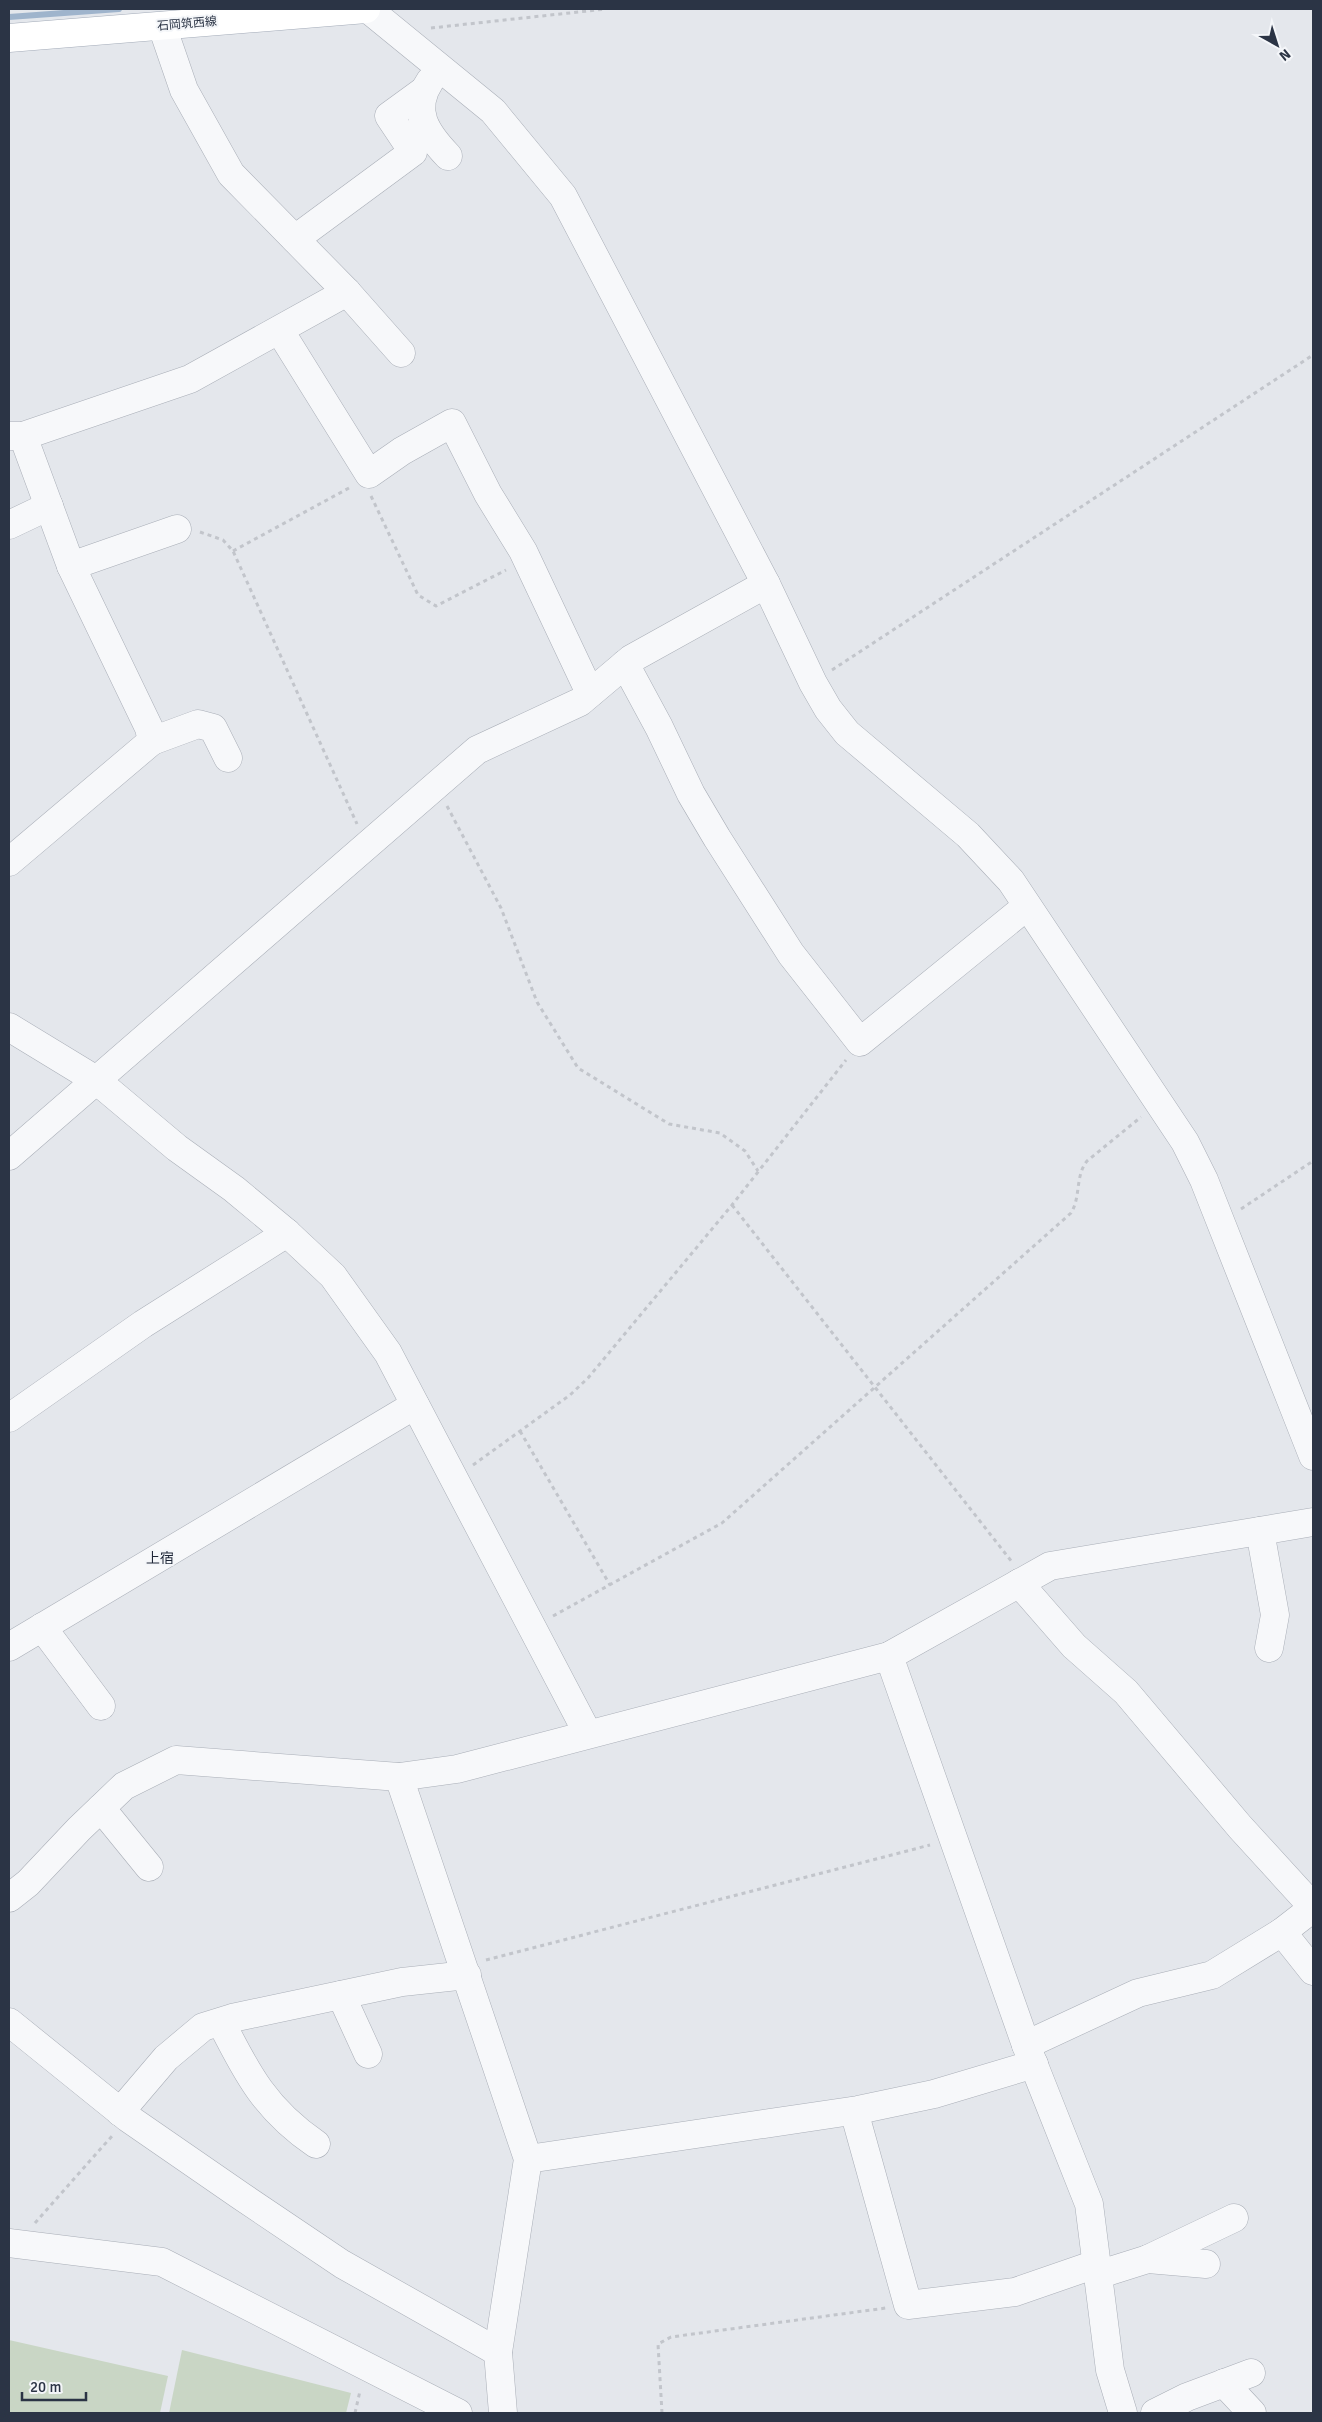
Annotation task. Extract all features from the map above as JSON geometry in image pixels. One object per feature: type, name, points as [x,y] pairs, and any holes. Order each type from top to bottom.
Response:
[{"type":"main road","name":"石岡筑西線","points":[[9,38],[327,10],[367,9]]},
{"type":"street","points":[[367,9],[493,111],[563,196],[766,584],[813,683],[828,710],[847,733],[968,835],[1011,881],[1185,1142],[1204,1180],[1313,1456]]},
{"type":"street","points":[[162,26],[184,90],[231,174],[347,292],[401,353]]},
{"type":"street","points":[[295,239],[413,152],[389,116],[422,92],[439,67]]},
{"type":"street","points":[[422,92],[424,125],[429,136],[448,156]]},
{"type":"street","points":[[152,741],[149,728],[71,566],[49,506],[16,436],[190,379],[280,331],[347,292]]},
{"type":"street","points":[[280,331],[366,477],[402,451],[452,423],[488,494],[527,559],[590,693]]},
{"type":"street","points":[[9,526],[49,506]]},
{"type":"street","points":[[71,566],[177,529]]},
{"type":"street","points":[[9,1156],[477,750],[580,702],[625,664],[766,584]]},
{"type":"street","points":[[625,664],[660,727],[691,794],[717,838],[791,954],[860,1042],[1027,906]]},
{"type":"street","points":[[9,862],[152,741],[198,724],[213,728],[228,758]]},
{"type":"street","points":[[9,1027],[96,1080],[178,1148],[234,1189],[287,1233],[332,1276],[388,1354],[588,1734]]},
{"type":"street","points":[[9,1418],[143,1324],[287,1233]]},
{"type":"street","points":[[9,1647],[415,1405]]},
{"type":"street","points":[[9,1898],[28,1883],[124,1786],[176,1760],[399,1777],[457,1769],[889,1656],[1050,1566],[1313,1522]]},
{"type":"street","points":[[1260,1531],[1275,1615],[1269,1648]]},
{"type":"street","points":[[528,2159],[854,2111],[934,2094],[1030,2054],[1138,1993],[1212,1975],[1282,1932],[1313,1907],[1240,1827],[1126,1692],[1074,1646],[1023,1581]]},
{"type":"street","points":[[42,1627],[101,1706]]},
{"type":"street","points":[[889,1656],[1030,2054],[1089,2204],[1110,2370],[1123,2413]]},
{"type":"street","points":[[399,1777],[466,1970],[528,2159],[498,2352],[503,2413]]},
{"type":"street","points":[[101,1808],[149,1866]]},
{"type":"street","points":[[1282,1932],[1313,1972]]},
{"type":"street","points":[[124,2115],[166,2058],[202,2027],[341,1995],[466,1970]]},
{"type":"street","points":[[341,1995],[368,2054]]},
{"type":"street","points":[[9,2022],[124,2115],[342,2264],[498,2352]]},
{"type":"street","points":[[221,2022],[247,2074],[268,2102],[293,2128],[316,2144]]},
{"type":"street","points":[[854,2111],[908,2305],[1015,2292],[1097,2269],[1148,2259],[1234,2218]]},
{"type":"street","points":[[12,2244],[162,2262],[458,2413]]},
{"type":"street","points":[[1148,2259],[1206,2264]]},
{"type":"street","points":[[1155,2413],[1187,2397],[1251,2373]]},
{"type":"street","points":[[1224,2383],[1252,2413]]},
{"type":"path","points":[[395,32],[606,9]]},
{"type":"path","points":[[813,683],[1313,355]]},
{"type":"path","points":[[233,550],[366,477],[418,596],[436,606],[527,559]]},
{"type":"path","points":[[177,529],[204,532],[223,540],[233,550],[358,826],[369,843]]},
{"type":"path","points":[[436,786],[501,908],[537,1002],[578,1068],[669,1124],[720,1133],[745,1152],[758,1172]]},
{"type":"path","points":[[454,1479],[570,1395],[588,1378],[732,1205],[860,1042]]},
{"type":"path","points":[[532,1628],[722,1523],[1071,1213],[1077,1204],[1081,1168],[1087,1161],[1159,1103]]},
{"type":"path","points":[[1221,1222],[1313,1161]]},
{"type":"path","points":[[732,1205],[1023,1581]]},
{"type":"path","points":[[520,1431],[610,1585]]},
{"type":"path","points":[[466,1970],[953,1839]]},
{"type":"path","points":[[12,2244],[124,2115]]},
{"type":"path","points":[[662,2413],[658,2344],[671,2337],[908,2305]]},
{"type":"green space","points":[[9,2340],[168,2376],[160,2413],[9,2413]]},
{"type":"green space","points":[[182,2350],[351,2393],[346,2413],[169,2413]]},
{"type":"waterway","points":[[9,17],[119,9]]},
{"type":"district","name":"上宿","points":[[160,1558]]}]
